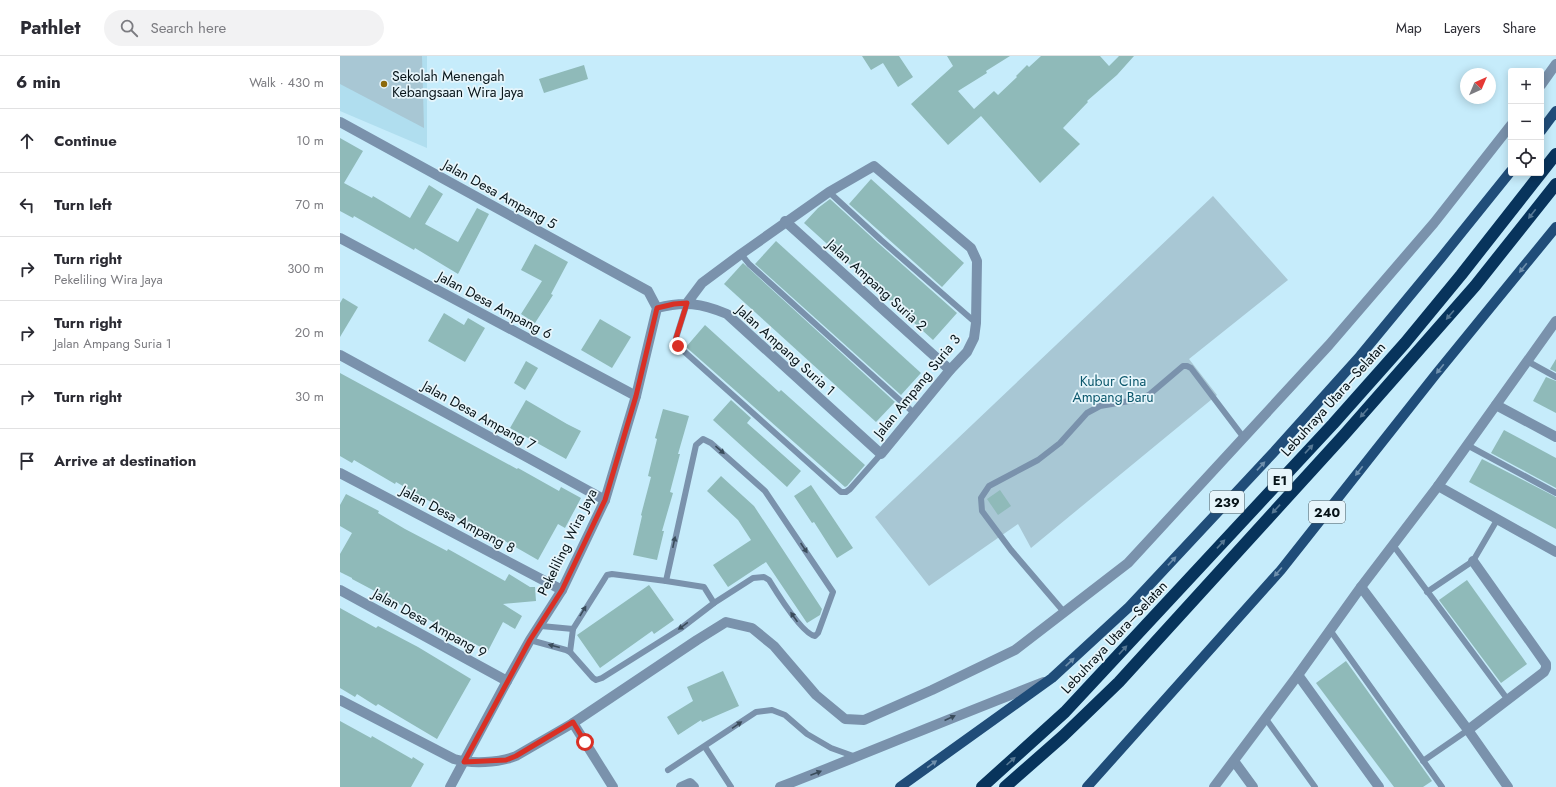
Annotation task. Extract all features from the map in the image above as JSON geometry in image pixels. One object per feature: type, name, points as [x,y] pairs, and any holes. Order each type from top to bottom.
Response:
[{"type":"highway","name":"Lebuhraya Utara–Selatan","points":[[982,787],[1065,712],[1333,424],[1456,281],[1556,154]]},
{"type":"highway","name":"E1","points":[[1005,787],[1063,736],[1118,682],[1344,435],[1475,286],[1556,184]]},
{"type":"main road","points":[[1544,127],[1556,111]]},
{"type":"main road","name":"239","points":[[900,787],[1052,678],[1129,607],[1273,453],[1386,326],[1508,175]]},
{"type":"main road","name":"240","points":[[1087,787],[1281,570],[1436,374],[1556,227]]},
{"type":"street","points":[[1544,81],[1556,64]]},
{"type":"street","name":"Jalan Desa Ampang 5","points":[[340,122],[648,291],[657,308]]},
{"type":"street","points":[[340,700],[454,759],[464,762],[506,760],[516,756],[573,722],[696,640],[726,622],[752,628],[774,646],[816,695],[845,719],[864,720],[932,690],[1015,650],[1128,563],[1329,345],[1434,223],[1508,129]]},
{"type":"street","name":"Jalan Ampang Suria 3","points":[[829,192],[874,166],[971,248],[977,261],[976,323],[974,338],[968,352],[950,370],[881,454]]},
{"type":"street","points":[[687,303],[702,283],[785,221],[829,192]]},
{"type":"street","name":"Jalan Ampang Suria 2","points":[[785,221],[950,370]]},
{"type":"street","name":"Jalan Desa Ampang 6","points":[[340,238],[636,396]]},
{"type":"street","name":"Jalan Ampang Suria 1","points":[[657,308],[687,303],[713,308],[727,314],[881,454]]},
{"type":"street","name":"Pekeliling Wira Jaya","points":[[450,787],[530,640],[562,590],[605,500],[636,396],[657,308]]},
{"type":"street","points":[[1214,787],[1266,719],[1361,587],[1438,486],[1556,321]]},
{"type":"street","name":"Jalan Desa Ampang 7","points":[[340,355],[605,500]]},
{"type":"street","points":[[1496,405],[1556,437]]},
{"type":"street","name":"Jalan Desa Ampang 8","points":[[340,473],[562,590]]},
{"type":"street","points":[[1438,486],[1556,552]]},
{"type":"street","points":[[1468,730],[1544,672],[1546,668],[1546,664],[1473,561]]},
{"type":"street","points":[[1361,587],[1468,730],[1508,787]]},
{"type":"street","name":"Jalan Desa Ampang 9","points":[[340,590],[507,681]]},
{"type":"street","points":[[1298,675],[1379,787]]},
{"type":"street","points":[[780,787],[1052,678]]},
{"type":"street","points":[[573,722],[613,787]]},
{"type":"street","points":[[1234,761],[1253,787]]},
{"type":"street","points":[[681,787],[690,783],[694,787]]},
{"type":"lane","points":[[829,192],[881,240],[976,323]]},
{"type":"lane","points":[[740,254],[749,264],[914,413]]},
{"type":"lane","points":[[687,303],[676,338],[678,346],[841,492],[846,492],[850,489],[881,454]]},
{"type":"lane","points":[[1527,361],[1556,377]]},
{"type":"lane","points":[[1064,612],[1011,550],[982,511],[980,498],[989,486],[1038,460],[1060,444],[1091,411],[1100,406],[1141,399],[1150,394],[1183,366],[1191,368],[1244,438]]},
{"type":"lane","points":[[530,640],[570,652],[596,680],[602,678],[680,629],[714,603],[753,578],[764,578],[769,580],[803,629],[812,636],[815,636],[818,633],[833,592],[765,491],[711,443],[703,439],[696,445],[666,581]]},
{"type":"lane","points":[[1467,446],[1556,493]]},
{"type":"lane","points":[[1427,592],[1473,561],[1497,520]]},
{"type":"lane","points":[[1393,545],[1508,700]]},
{"type":"lane","points":[[570,652],[573,629],[607,574],[704,587],[714,603]]},
{"type":"lane","points":[[540,626],[573,629]]},
{"type":"lane","points":[[1330,630],[1442,787]]},
{"type":"lane","points":[[668,770],[756,712],[772,710],[785,715],[807,734],[831,748],[858,757]]},
{"type":"lane","points":[[1266,719],[1315,787]]},
{"type":"lane","points":[[1423,761],[1468,730]]},
{"type":"lane","points":[[705,747],[731,787]]},
{"type":"shaded area","name":"Sekolah Menengah Kebangsaan Wira Jaya","points":[[340,56],[427,56],[427,148],[340,111]]},
{"type":"green space","name":"Sekolah Menengah Kebangsaan Wira Jaya","points":[[340,56],[422,56],[424,128],[340,84]]},
{"type":"green space","name":"Kubur Cina Ampang Baru","points":[[1213,196],[1288,280],[1189,359],[1217,395],[1031,548],[1018,524],[929,586],[875,517]]},
{"type":"building","points":[[862,56],[899,56],[913,77],[898,87],[883,63],[871,70]]},
{"type":"building","points":[[947,56],[1010,56],[986,71],[987,73],[958,91],[974,109],[994,91],[998,95],[1027,65],[1029,67],[1041,56],[1100,56],[1109,66],[1119,56],[1134,56],[1117,75],[1087,101],[1088,102],[1063,128],[1080,144],[1040,183],[981,116],[948,145],[911,104],[953,66]]},
{"type":"building","points":[[584,65],[588,79],[544,93],[539,79]]},
{"type":"building","points":[[340,138],[363,151],[344,183],[372,198],[373,196],[410,218],[429,185],[443,194],[425,224],[458,242],[477,208],[489,214],[458,274],[415,248],[414,250],[354,216],[353,218],[340,211]]},
{"type":"building","points":[[871,179],[964,263],[942,287],[849,204]]},
{"type":"building","points":[[830,199],[957,313],[933,340],[804,223],[818,208]]},
{"type":"building","points":[[776,241],[921,373],[901,395],[755,264]]},
{"type":"building","points":[[535,244],[568,262],[551,294],[553,295],[535,323],[521,314],[542,281],[521,270]]},
{"type":"building","points":[[743,263],[895,402],[876,422],[724,284]]},
{"type":"building","points":[[343,298],[358,307],[340,337],[340,303]]},
{"type":"building","points":[[444,313],[464,325],[468,318],[485,328],[465,362],[428,341]]},
{"type":"building","points":[[600,319],[631,337],[612,368],[581,350]]},
{"type":"building","points":[[705,325],[779,392],[781,390],[865,465],[847,486],[845,487],[686,347]]},
{"type":"building","points":[[1556,359],[1556,372],[1550,369]]},
{"type":"building","points":[[526,361],[538,368],[525,390],[514,383]]},
{"type":"building","points":[[340,373],[559,491],[561,487],[581,498],[565,528],[558,524],[538,560],[498,537],[476,528],[396,482],[395,484],[354,460],[352,463],[340,456]]},
{"type":"building","points":[[1546,377],[1556,381],[1556,413],[1533,401]]},
{"type":"building","points":[[526,400],[581,431],[566,459],[510,428]]},
{"type":"building","points":[[731,400],[751,418],[747,423],[801,471],[787,487],[713,420]]},
{"type":"building","points":[[663,409],[689,416],[678,454],[680,454],[670,492],[673,493],[662,531],[664,531],[657,560],[633,555],[651,477],[648,476],[657,439],[655,438]]},
{"type":"building","points":[[1504,430],[1556,458],[1556,488],[1491,453]]},
{"type":"building","points":[[1482,459],[1556,497],[1556,529],[1469,482]]},
{"type":"building","points":[[721,476],[754,506],[822,609],[820,615],[807,623],[766,562],[728,587],[713,565],[751,540],[738,520],[707,491]]},
{"type":"building","points":[[811,485],[853,548],[837,558],[814,522],[812,523],[794,496]]},
{"type":"building","points":[[1000,490],[1011,506],[998,515],[987,499]]},
{"type":"building","points":[[346,494],[379,511],[378,513],[405,529],[447,551],[448,549],[505,581],[509,574],[530,587],[535,587],[536,601],[503,604],[522,616],[515,629],[503,622],[488,651],[352,579],[340,572],[340,554],[352,533],[340,526],[340,505]]},
{"type":"building","points":[[1467,580],[1527,664],[1501,683],[1439,600]]},
{"type":"building","points":[[649,585],[674,620],[654,634],[652,631],[600,668],[577,635]]},
{"type":"building","points":[[340,608],[376,628],[378,626],[418,647],[471,679],[437,739],[378,704],[376,706],[357,694],[355,697],[340,688]]},
{"type":"building","points":[[1346,661],[1432,781],[1423,787],[1394,787],[1316,683]]},
{"type":"building","points":[[723,671],[739,706],[702,722],[701,720],[678,735],[667,717],[693,701],[687,687]]},
{"type":"building","points":[[340,721],[371,738],[372,736],[412,759],[413,757],[424,764],[411,787],[340,787]]},
{"type":"place","name":"Sekolah Menengah Kebangsaan Wira Jaya","points":[[384,84]]},
{"type":"route","points":[[585,742],[573,722],[516,756],[506,760],[464,762],[530,640],[562,590],[605,500],[636,396],[657,308],[687,303],[676,338],[678,346]]}]
